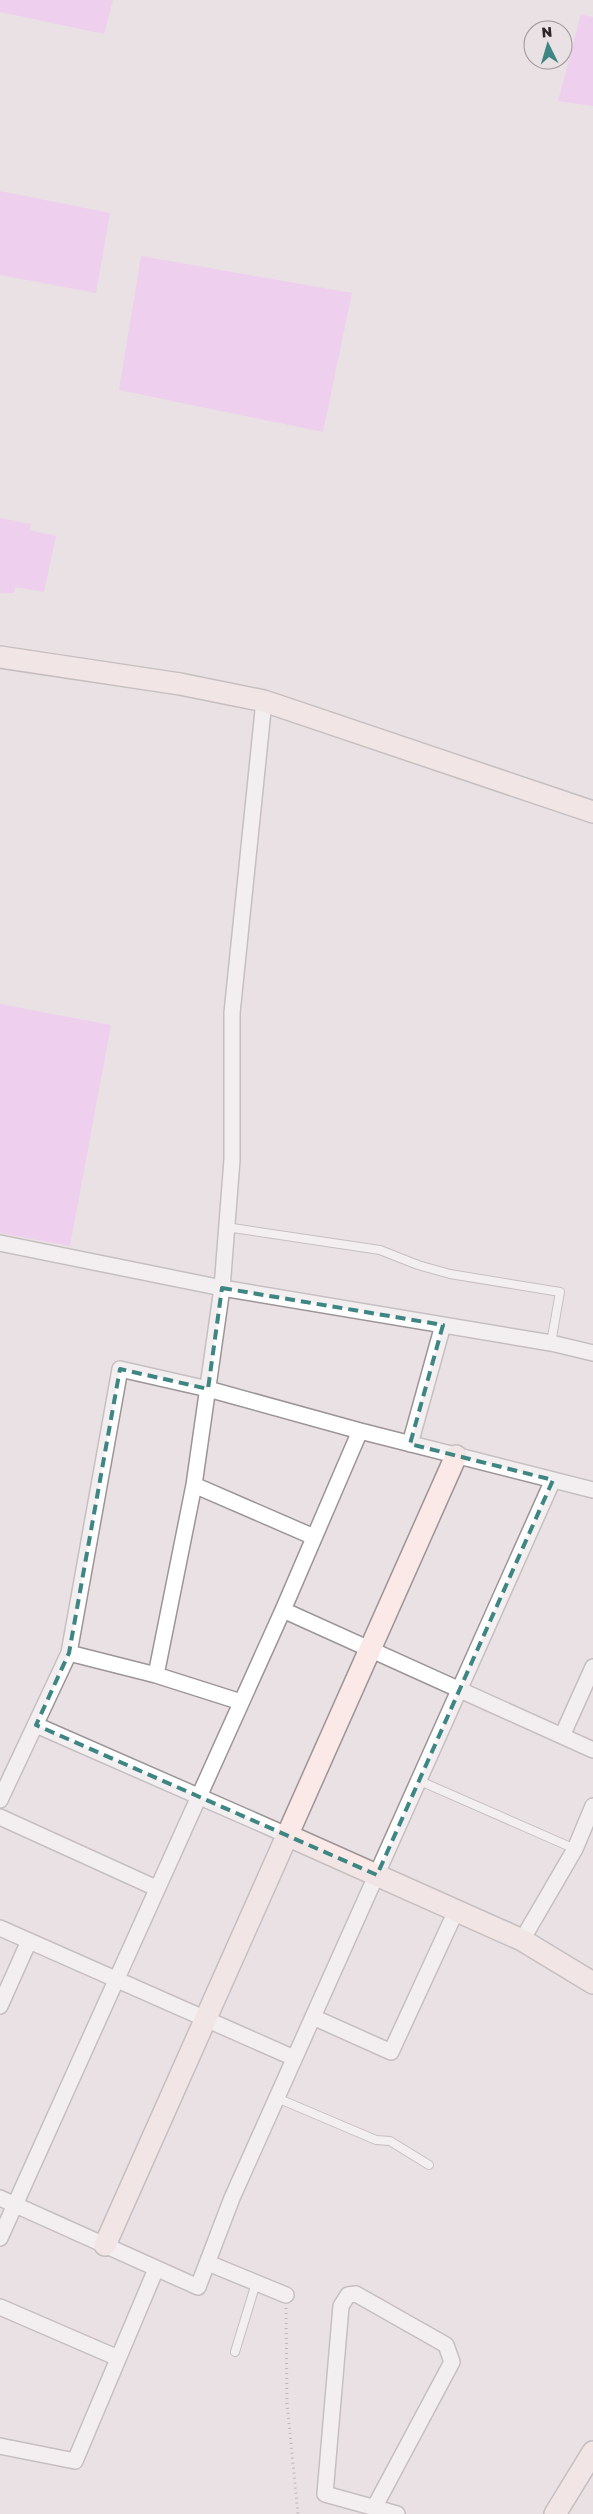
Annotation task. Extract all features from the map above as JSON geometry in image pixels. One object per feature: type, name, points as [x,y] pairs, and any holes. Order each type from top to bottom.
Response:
[{"type":"street","points":[[0,657],[180,684],[264,701],[593,812]]},
{"type":"street","points":[[156,1675],[194,1485],[222,1288],[232,1160],[232,1013],[264,701]]},
{"type":"street","points":[[0,1243],[222,1288],[551,1343],[593,1354]]},
{"type":"street","points":[[410,1444],[443,1325]]},
{"type":"street","points":[[0,1800],[69,1653],[120,1369],[208,1389],[360,1431],[593,1490]]},
{"type":"street","points":[[0,2238],[156,1888],[283,1610],[360,1431]]},
{"type":"street","points":[[105,2245],[205,2017],[289,1836],[456,1456]]},
{"type":"street","points":[[0,2198],[198,2288],[232,2198],[553,1480]]},
{"type":"street","points":[[194,1485],[314,1537]]},
{"type":"street","points":[[283,1610],[370,1651],[593,1750]]},
{"type":"street","points":[[69,1653],[156,1675],[241,1702]]},
{"type":"street","points":[[562,1736],[593,1667]]},
{"type":"street","points":[[36,1725],[522,1940],[593,1983]]},
{"type":"street","points":[[522,1940],[590,1825],[593,1806]]},
{"type":"street","points":[[0,1817],[156,1888]]},
{"type":"street","points":[[313,2017],[391,2052],[456,1911]]},
{"type":"street","points":[[0,1928],[205,2017],[294,2058]]},
{"type":"street","points":[[0,2006],[29,1941]]},
{"type":"street","points":[[208,2263],[286,2295]]},
{"type":"street","points":[[0,2446],[75,2461],[156,2269]]},
{"type":"street","points":[[374,2508],[452,2362],[446,2345],[356,2294],[348,2295],[341,2306],[325,2494],[374,2508],[398,2514]]},
{"type":"street","points":[[0,2307],[118,2358]]},
{"type":"street","points":[[555,2514],[593,2452]]},
{"type":"lane","points":[[226,1227],[380,1250],[418,1265],[450,1274],[560,1292],[551,1343]]},
{"type":"lane","points":[[420,1781],[575,1849]]},
{"type":"lane","points":[[277,2098],[376,2140],[390,2141],[429,2165]]},
{"type":"lane","points":[[235,2352],[256,2283]]},
{"type":"path","points":[[286,2295],[287,2403],[298,2514]]},
{"type":"highlighted area","points":[[222,1288],[443,1325],[410,1444],[553,1480],[377,1875],[36,1725],[69,1653],[120,1369],[208,1389]]},
{"type":"building","points":[[0,0],[113,0],[104,34],[0,12]]},
{"type":"building","points":[[581,14],[593,17],[593,106],[558,101],[566,70],[573,70],[573,44]]},
{"type":"building","points":[[0,191],[110,213],[96,293],[0,275]]},
{"type":"building","points":[[141,256],[352,293],[323,432],[119,390]]},
{"type":"building","points":[[0,518],[31,524],[29,530],[56,536],[44,592],[15,587],[14,593],[0,593]]},
{"type":"building","points":[[0,1004],[111,1025],[70,1246],[0,1233]]}]
